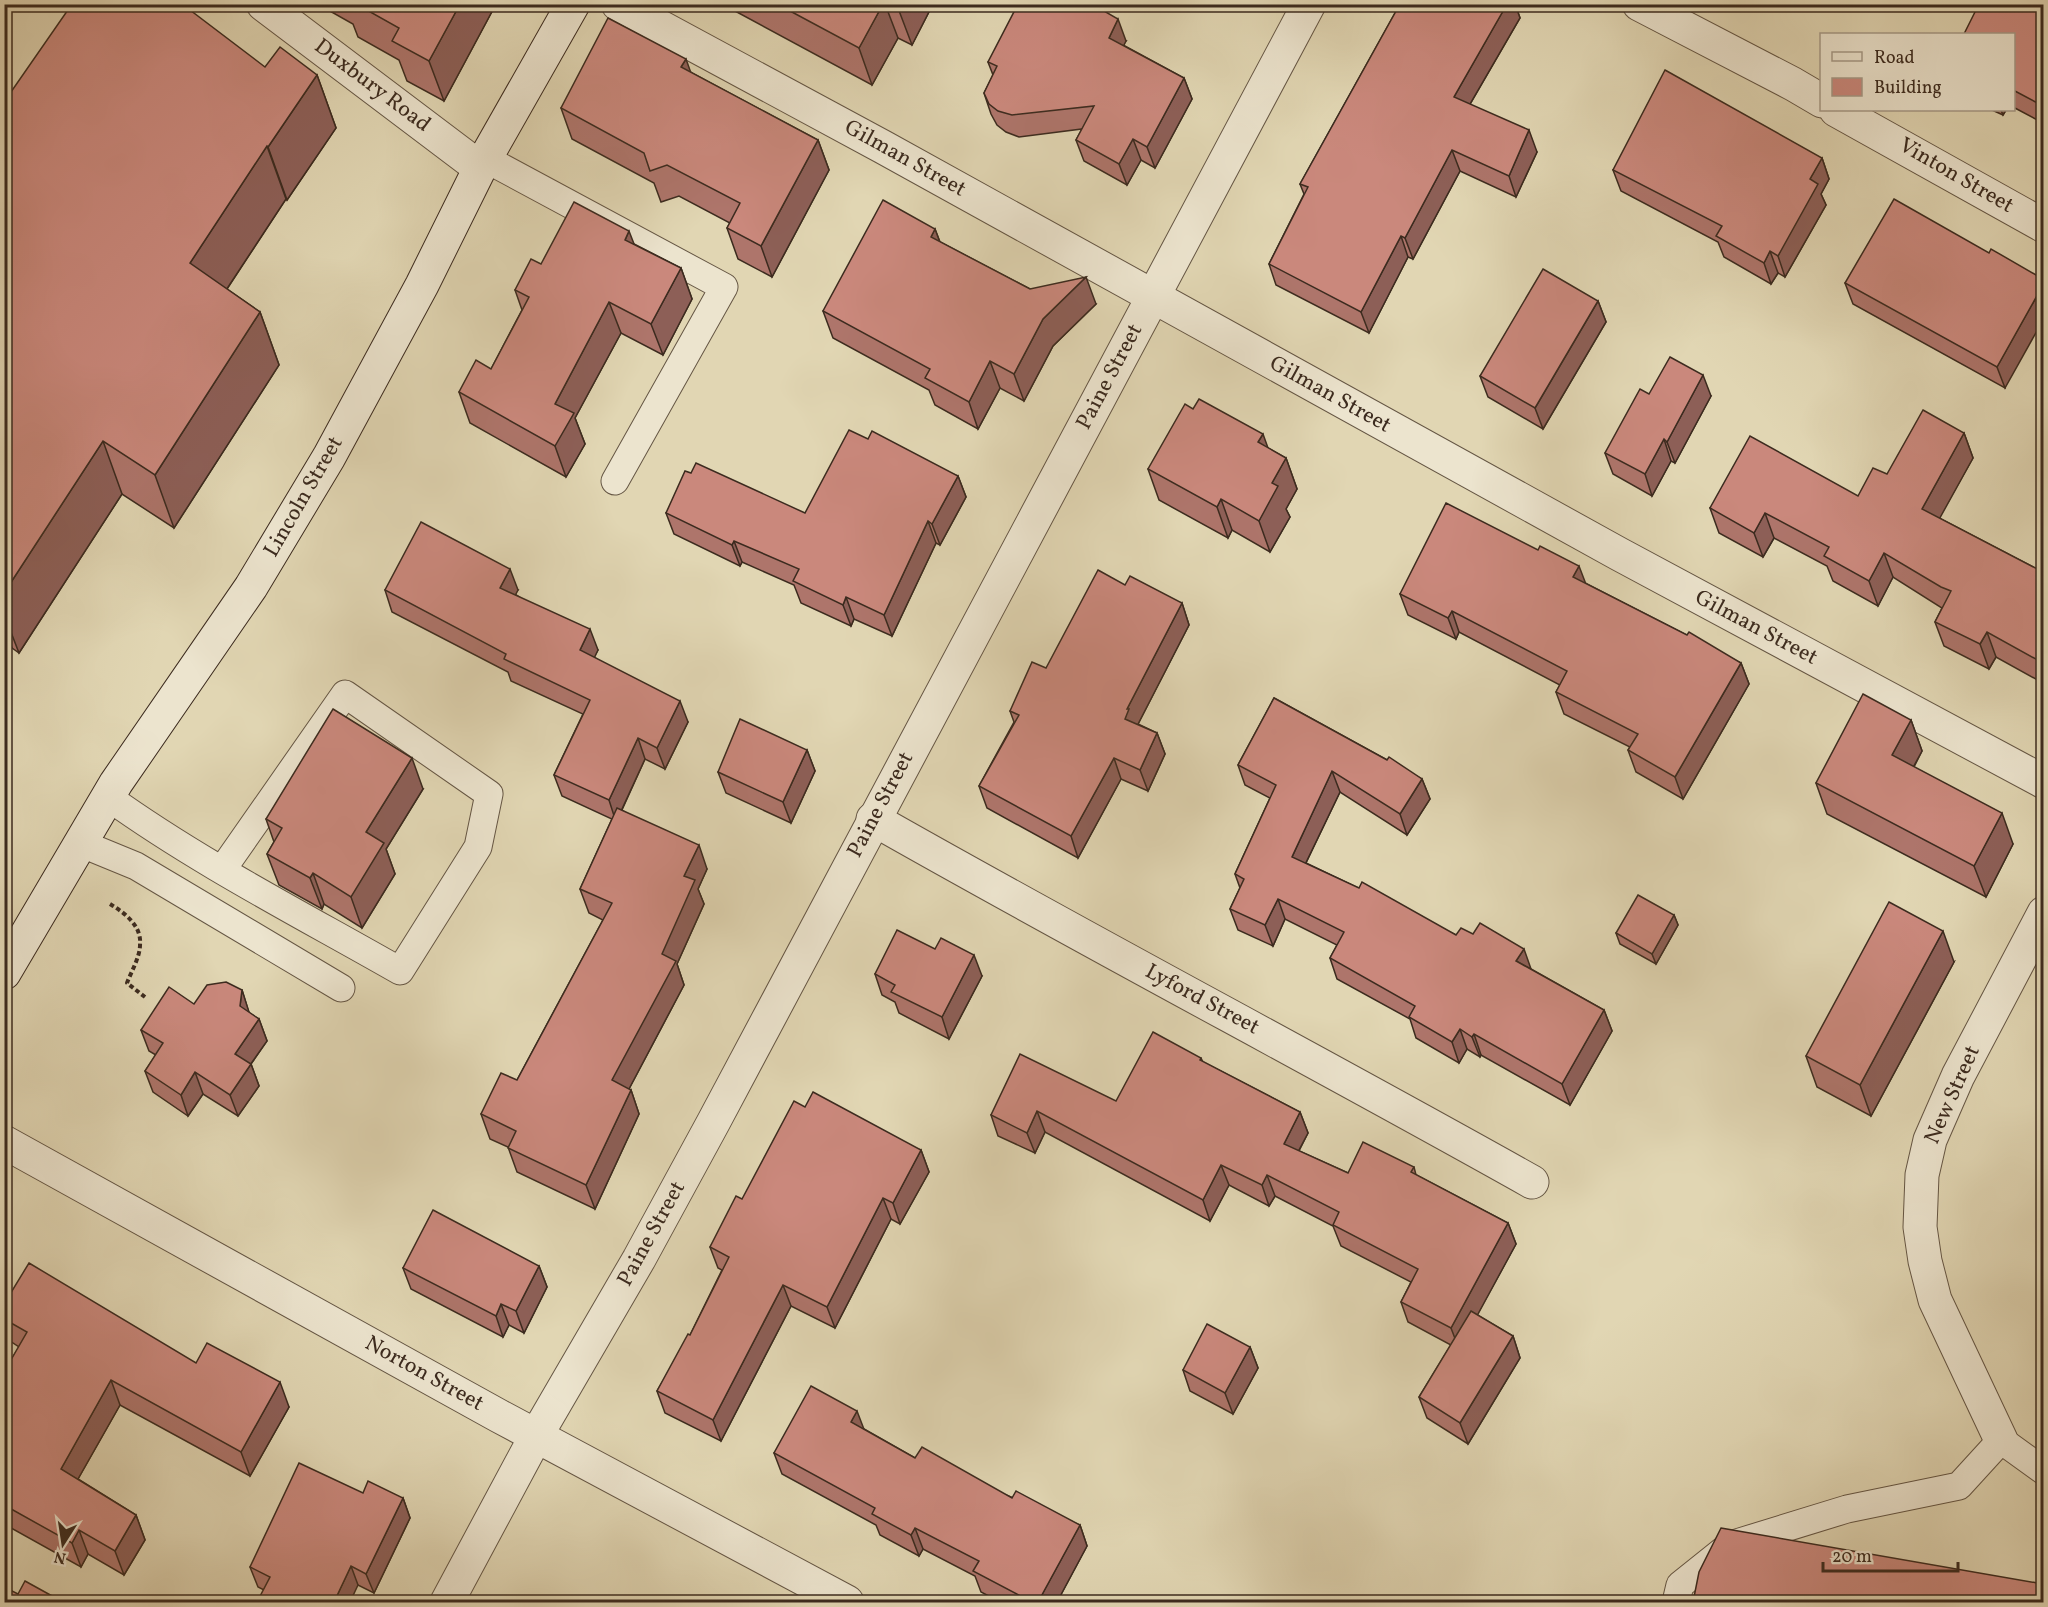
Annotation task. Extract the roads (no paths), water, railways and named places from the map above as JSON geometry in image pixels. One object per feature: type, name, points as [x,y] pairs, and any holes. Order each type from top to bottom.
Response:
[{"type":"street","name":"Duxbury Road","points":[[263,4],[483,164]]},
{"type":"street","name":"Lincoln Street","points":[[4,973],[108,797],[251,587],[328,457],[422,285],[483,164],[573,4]]},
{"type":"street","name":"Gilman Street","points":[[618,4],[883,147],[1608,548],[2043,782]]},
{"type":"street","name":"Paine Street","points":[[447,1602],[536,1436],[639,1258],[1309,4]]},
{"type":"street","points":[[1639,4],[1820,100]]},
{"type":"street","name":"Vinton Street","points":[[1838,111],[2043,226]]},
{"type":"street","name":"Lyford Street","points":[[873,819],[1532,1182]]},
{"type":"street","name":"New Street","points":[[2001,1440],[1935,1300],[1925,1261],[1920,1227],[1922,1175],[1930,1140],[1959,1076],[2043,913]]},
{"type":"street","name":"Norton Street","points":[[4,1142],[536,1436],[847,1602]]},
{"type":"lane","points":[[483,164],[724,287],[615,481]]},
{"type":"lane","points":[[108,797],[158,833],[222,870],[400,971],[478,847],[489,794],[345,694],[222,870]]},
{"type":"lane","points":[[80,843],[136,866],[341,988]]},
{"type":"lane","points":[[1676,1602],[1680,1585],[1730,1545],[1847,1509],[1959,1486],[2001,1440]]},
{"type":"lane","name":"New Street","points":[[2001,1440],[2043,1471]]}]
